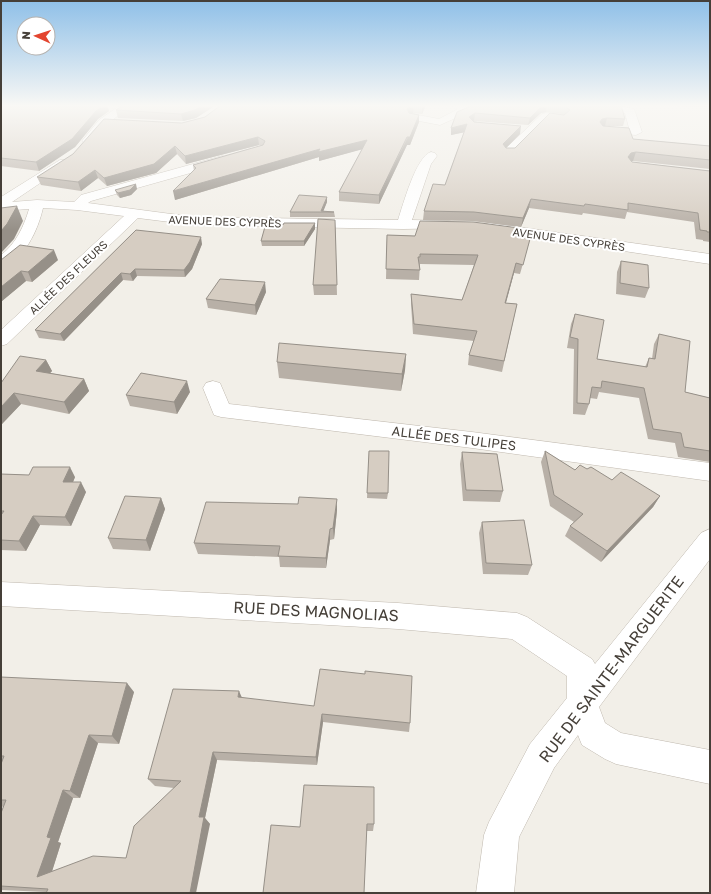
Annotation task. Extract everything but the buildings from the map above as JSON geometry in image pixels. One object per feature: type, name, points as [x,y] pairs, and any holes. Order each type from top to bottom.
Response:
[{"type":"street","points":[[1,203],[62,165],[82,147]]},
{"type":"street","points":[[509,152],[514,147]]},
{"type":"street","points":[[77,206],[86,198],[236,156]]},
{"type":"street","points":[[403,225],[425,163],[431,156]]},
{"type":"street","points":[[1,262],[6,260],[20,247],[36,210],[37,204]]},
{"type":"street","name":"AVENUE DES CYPRÈS","points":[[1,207],[37,204],[77,206],[194,221],[471,226],[710,259]]},
{"type":"street","name":"ALLÉE DES FLEURS","points":[[1,340],[134,214]]},
{"type":"street","name":"ALLÉE DES TULIPES","points":[[213,388],[222,410],[488,442],[710,472]]},
{"type":"street","name":"RUE DE SAINTE-MARGUERITE","points":[[495,893],[502,836],[542,756],[710,540]]},
{"type":"street","name":"RUE DES MAGNOLIAS","points":[[1,594],[390,615],[517,626],[582,669],[583,705]]},
{"type":"street","points":[[583,705],[593,734],[616,748],[710,767]]}]
